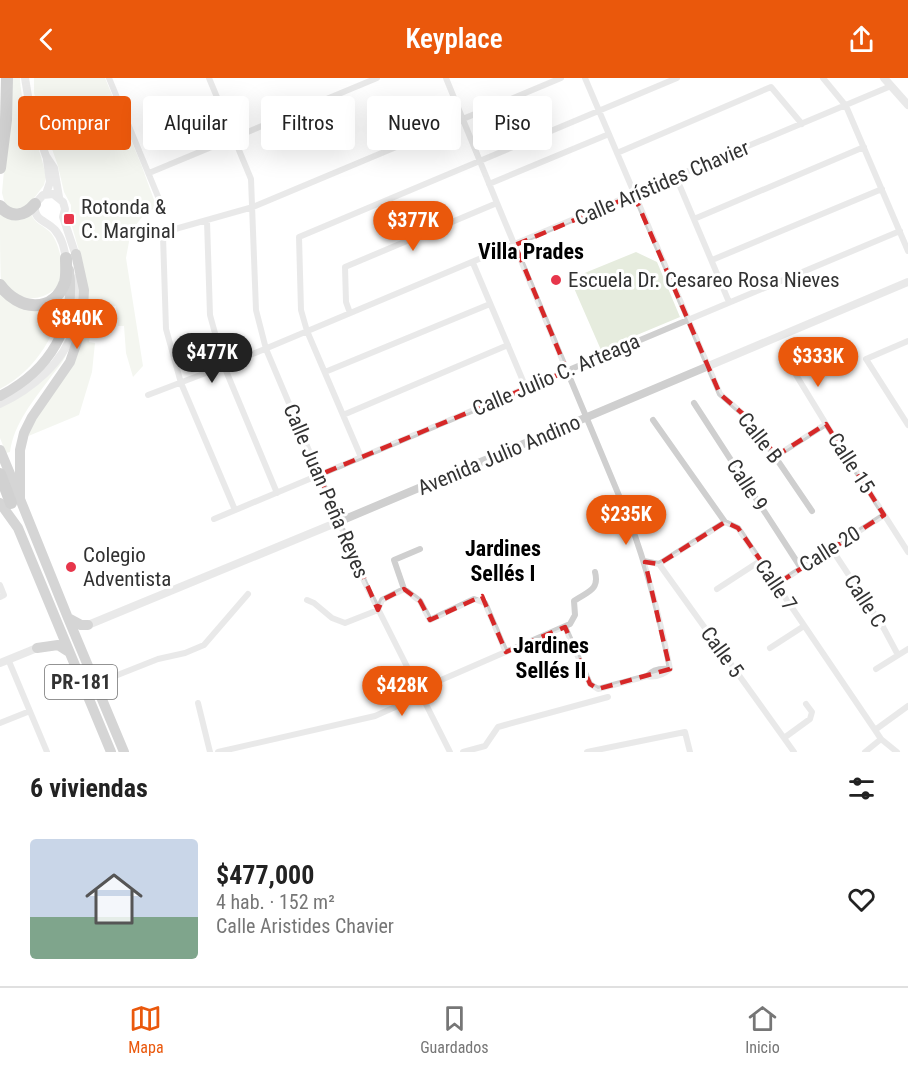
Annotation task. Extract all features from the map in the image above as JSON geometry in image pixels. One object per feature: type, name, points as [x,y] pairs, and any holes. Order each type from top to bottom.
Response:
[{"type":"highway","points":[[0,106],[5,78]]},
{"type":"highway","points":[[0,168],[6,120],[5,78]]},
{"type":"highway","points":[[0,206],[6,212],[17,215],[27,212],[35,204]]},
{"type":"highway","points":[[0,285],[18,302],[44,304],[60,291],[71,256]]},
{"type":"highway","points":[[0,396],[31,377],[46,361],[59,340],[69,305],[71,256]]},
{"type":"highway","points":[[10,502],[24,433],[32,417],[70,362],[82,327],[84,290],[71,256]]},
{"type":"highway","name":"PR-181","points":[[0,450],[10,502],[57,625],[111,752]]},
{"type":"highway","points":[[0,474],[10,502]]},
{"type":"highway","points":[[0,479],[10,502]]},
{"type":"highway","name":"PR-181","points":[[10,502],[68,618],[124,752]]},
{"type":"highway","points":[[68,618],[81,625],[88,625]]},
{"type":"highway","points":[[37,648],[48,640],[57,625]]},
{"type":"highway","points":[[78,644],[80,634],[88,625]]},
{"type":"highway","points":[[37,648],[58,645],[69,652]]},
{"type":"street","points":[[25,78],[31,114],[46,156],[50,178],[46,194]]},
{"type":"street","points":[[109,78],[159,199]]},
{"type":"street","name":"Calle Juan Peña Reyes","points":[[209,78],[216,96]]},
{"type":"street","points":[[249,132],[377,78]]},
{"type":"street","points":[[446,78],[630,522],[658,612],[670,669],[664,674],[594,688],[590,684],[565,627]]},
{"type":"street","points":[[235,510],[181,383],[166,329],[163,236],[171,230],[253,207],[561,78]]},
{"type":"street","name":"Calle B","points":[[585,78],[720,394],[750,420],[812,511]]},
{"type":"street","points":[[361,457],[307,331],[301,310],[298,237],[677,78]]},
{"type":"street","points":[[823,78],[846,106],[908,251]]},
{"type":"street","points":[[884,78],[908,105]]},
{"type":"street","name":"Calle Arístides Chavier","points":[[148,395],[473,263],[891,86]]},
{"type":"street","points":[[617,153],[771,87],[802,124]]},
{"type":"street","points":[[489,184],[609,134]]},
{"type":"street","points":[[694,219],[864,147]]},
{"type":"street","points":[[149,173],[205,150]]},
{"type":"street","name":"Calle Juan Peña Reyes","points":[[239,150],[251,180],[256,310],[266,349],[338,522],[378,610],[450,752]]},
{"type":"street","points":[[0,404],[23,392],[42,377],[61,355],[74,329],[78,296],[63,217],[65,209],[59,197],[54,168],[46,156]]},
{"type":"street","points":[[676,177],[729,302]]},
{"type":"street","points":[[711,260],[882,189]]},
{"type":"street","points":[[59,197],[46,194],[39,198],[35,204],[35,212],[38,218],[49,224],[71,256]]},
{"type":"street","points":[[350,313],[346,303],[345,267],[497,203]]},
{"type":"street","points":[[49,224],[58,222],[63,217]]},
{"type":"street","points":[[207,221],[210,315],[224,366],[277,493]]},
{"type":"street","name":"Calle Julio C. Arteaga","points":[[214,519],[900,231]]},
{"type":"street","points":[[473,263],[526,388]]},
{"type":"street","name":"Avenida Julio Andino","points":[[88,625],[908,282]]},
{"type":"street","points":[[325,372],[490,304]]},
{"type":"street","points":[[908,341],[866,359],[908,425]]},
{"type":"street","points":[[343,415],[508,345]]},
{"type":"street","points":[[790,365],[826,424]]},
{"type":"street","name":"Calle 9","points":[[694,403],[801,568]]},
{"type":"street","name":"Calle 7","points":[[653,420],[725,522],[738,528],[881,739],[897,752]]},
{"type":"street","name":"Calle 15","points":[[776,456],[826,424],[908,552]]},
{"type":"street","name":"Calle 20","points":[[777,584],[884,515]]},
{"type":"street","points":[[644,561],[659,564],[725,522]]},
{"type":"street","name":"Calle C","points":[[831,548],[883,627],[898,655]]},
{"type":"street","points":[[420,549],[394,560],[404,589],[420,601],[430,620],[474,599],[485,603],[506,652]]},
{"type":"street","points":[[717,589],[760,561]]},
{"type":"street","name":"Calle 5","points":[[659,564],[794,752]]},
{"type":"street","points":[[218,752],[375,716],[422,695],[425,687],[565,627],[575,617],[574,601],[592,591],[596,586],[595,572]]},
{"type":"street","points":[[0,585],[2,596]]},
{"type":"street","points":[[307,600],[315,603],[332,618],[345,623],[378,610],[382,600],[404,589]]},
{"type":"street","points":[[110,678],[158,659],[185,653],[204,645],[248,594]]},
{"type":"street","points":[[770,648],[804,626]]},
{"type":"street","points":[[37,648],[4,661],[30,711],[47,752]]},
{"type":"street","points":[[876,669],[908,649]]},
{"type":"street","points":[[463,752],[485,746],[498,727],[504,724],[608,697]]},
{"type":"street","points":[[198,703],[210,752]]},
{"type":"street","points":[[784,738],[810,719],[812,712],[806,704]]},
{"type":"street","points":[[875,730],[908,706]]},
{"type":"street","points":[[0,723],[30,711]]},
{"type":"street","points":[[587,752],[685,732],[690,752]]},
{"type":"street","points":[[860,745],[865,752],[881,739]]},
{"type":"highlighted area","points":[[634,195],[720,394],[750,420],[776,456],[826,424],[884,515],[777,584],[738,528],[725,522],[659,564],[645,562],[670,669],[598,689],[590,684],[565,627],[506,652],[482,596],[430,620],[420,601],[404,589],[382,600],[378,610],[319,475],[567,371],[515,245]]},
{"type":"shaded area","points":[[12,78],[20,78],[22,96],[18,96],[18,150],[39,150],[46,177],[44,185],[29,205],[14,210],[5,204],[2,193]]},
{"type":"shaded area","points":[[34,78],[105,78],[113,96],[35,96]]},
{"type":"shaded area","points":[[131,140],[157,208],[147,211],[131,231],[126,258],[143,366],[133,377],[126,353],[124,326],[118,326],[116,306],[93,308],[89,342],[95,343],[92,372],[79,415],[26,437],[32,423],[72,364],[84,268],[71,223],[71,205],[64,192],[52,150],[131,150]]},
{"type":"shaded area","points":[[0,210],[31,214],[52,235],[62,262],[62,275],[58,285],[50,293],[40,297],[18,296],[1,279]]},
{"type":"shaded area","points":[[636,252],[657,262],[680,317],[601,350],[570,279]]},
{"type":"shaded area","points":[[0,289],[25,305],[65,291],[57,321],[44,348],[25,371],[0,389]]},
{"type":"shaded area","points":[[68,350],[26,412],[12,441],[10,452],[6,453],[0,438],[0,406]]},
{"type":"place","name":"Rotonda & C. Marginal","points":[[69,219]]},
{"type":"place","name":"Escuela Dr. Cesareo Rosa Nieves","points":[[556,280]]},
{"type":"place","name":"Colegio Adventista","points":[[71,567]]},
{"type":"district","name":"Villa Prades","points":[[531,251]]},
{"type":"district","name":"Jardines Sellés I","points":[[503,560]]},
{"type":"district","name":"Jardines Sellés II","points":[[551,658]]}]
